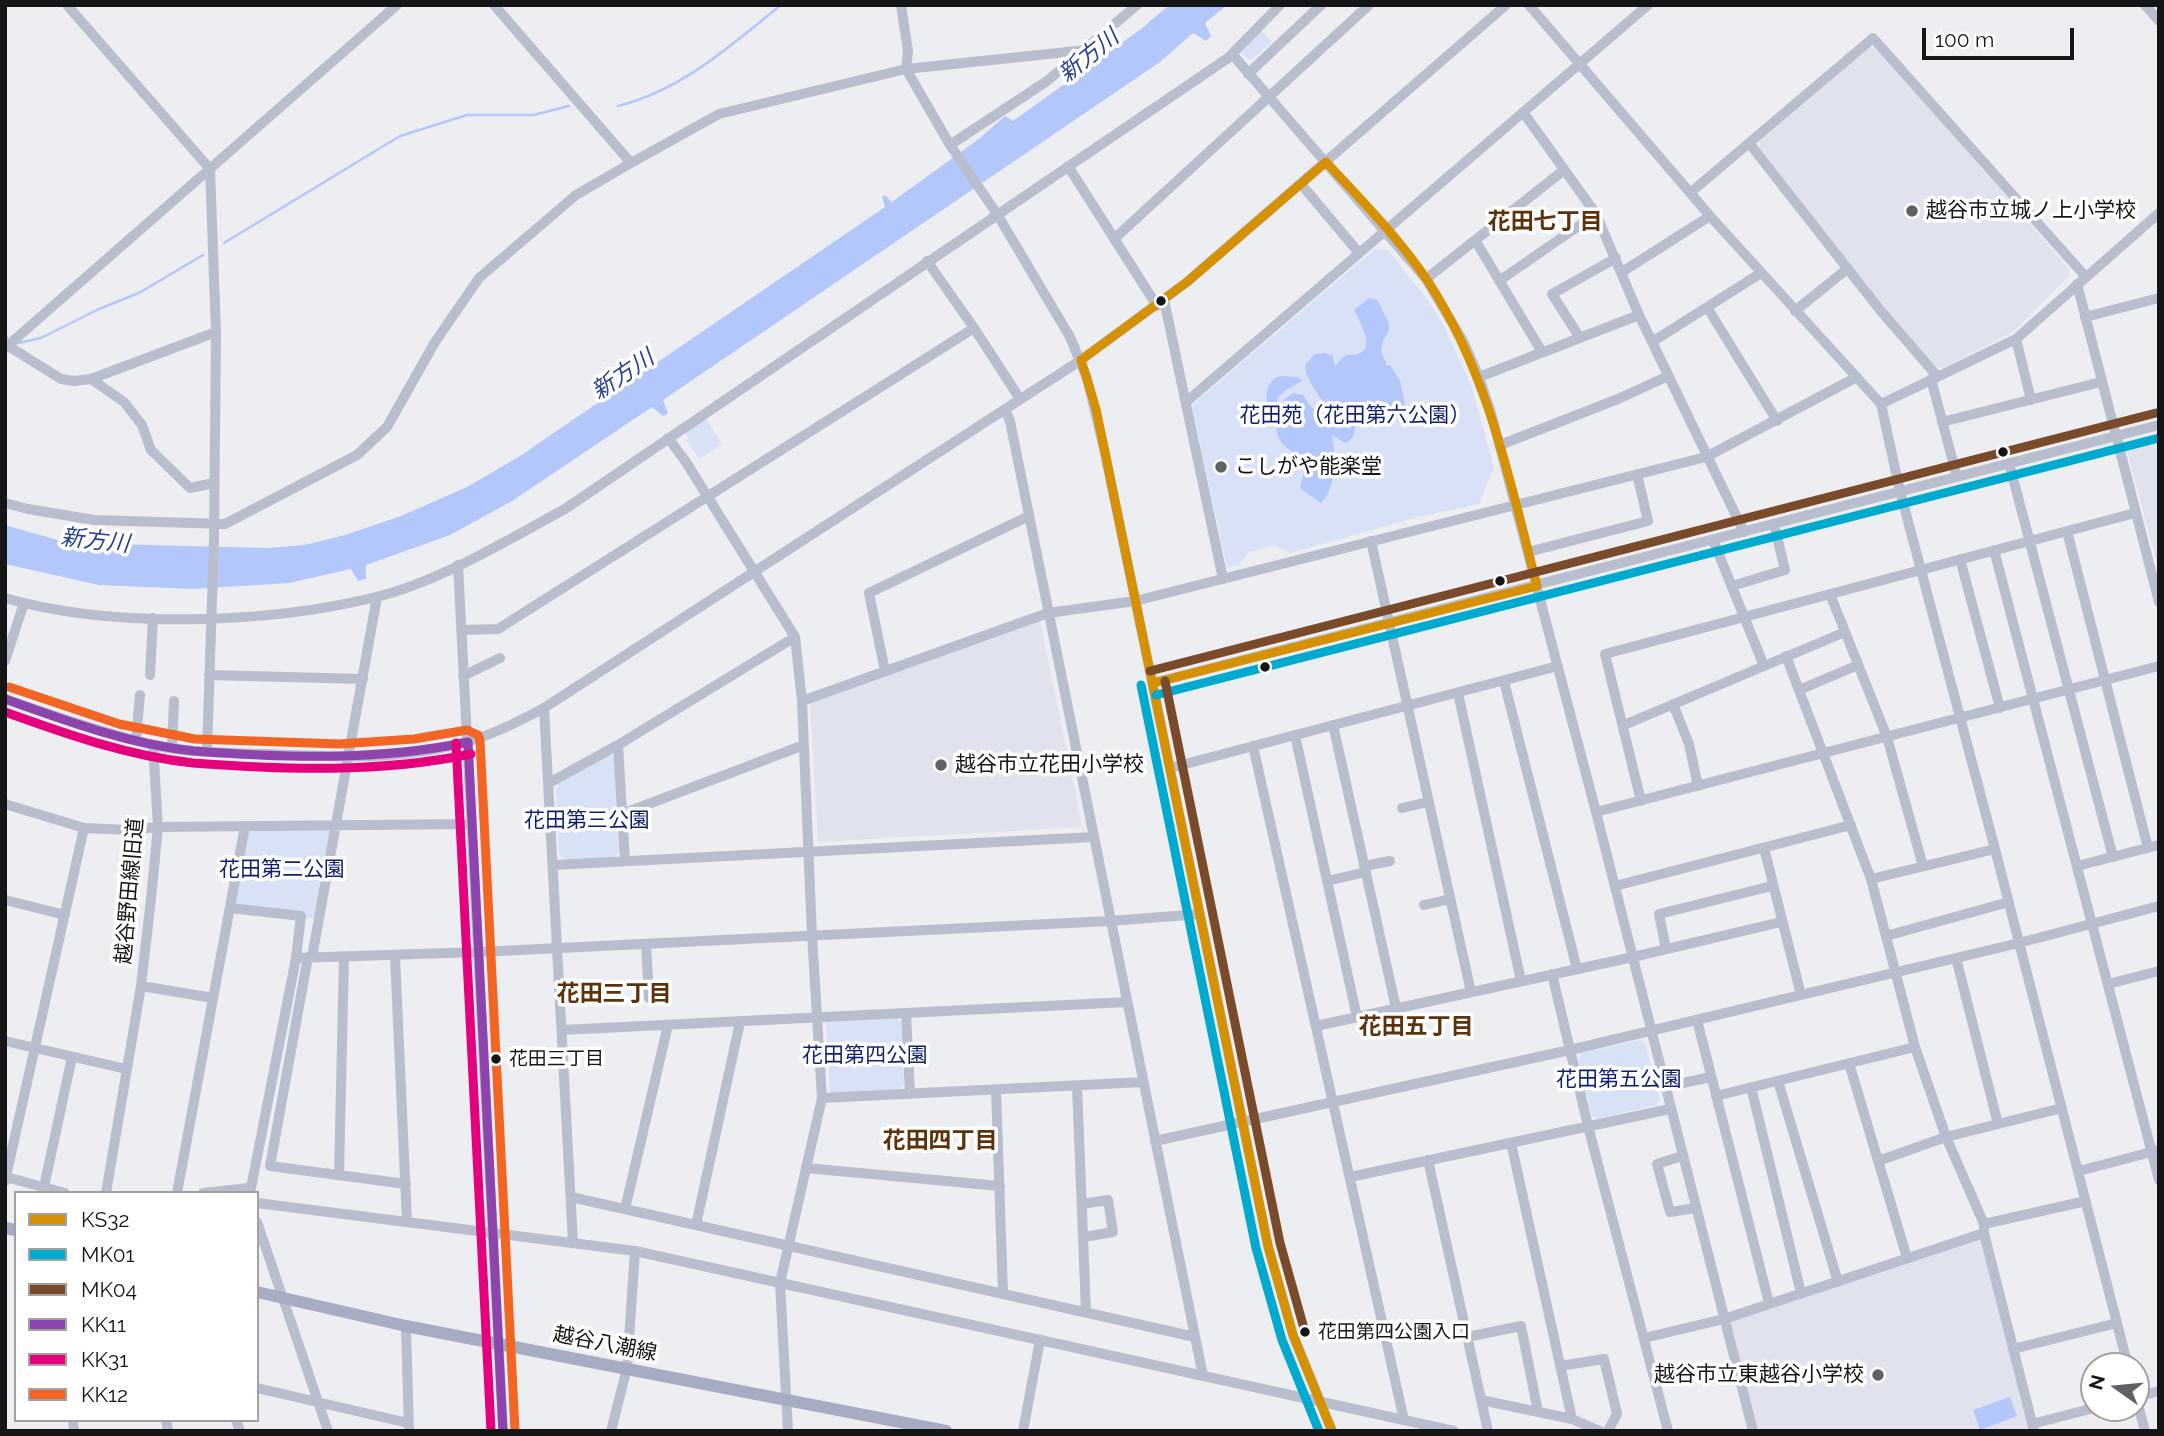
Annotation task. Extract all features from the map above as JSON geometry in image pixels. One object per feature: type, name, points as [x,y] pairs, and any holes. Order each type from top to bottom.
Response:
[{"type":"main road","name":"越谷八潮線","points":[[259,1292],[406,1326],[946,1431]]},
{"type":"street","points":[[67,5],[210,169],[216,332],[214,539],[206,752]]},
{"type":"street","points":[[216,332],[91,379],[74,381],[61,379],[6,346],[397,5]]},
{"type":"street","points":[[494,5],[631,163]]},
{"type":"street","points":[[901,5],[908,51],[906,69],[950,145],[1054,306],[1081,360],[1096,409],[1278,1286],[1293,1335],[1332,1431]]},
{"type":"street","points":[[950,145],[1047,81],[1137,5]]},
{"type":"street","points":[[5,598],[88,615],[211,619],[297,611],[377,597],[458,565],[565,509],[1232,54],[1280,5]]},
{"type":"street","points":[[1248,74],[1321,5]]},
{"type":"street","points":[[1115,238],[1369,5]]},
{"type":"street","points":[[5,699],[153,745],[206,752],[348,758],[410,753],[468,742],[508,726],[544,708],[754,572],[1081,360],[1161,303],[1506,5]]},
{"type":"street","points":[[1529,5],[1710,216],[1881,404],[1920,569],[2124,1352]]},
{"type":"street","points":[[1186,402],[1648,5]]},
{"type":"street","points":[[2147,6],[2159,21]]},
{"type":"street","points":[[1690,193],[1873,38],[2081,280],[2085,317],[2159,602]]},
{"type":"street","points":[[5,503],[94,520],[225,524],[357,455],[373,442],[387,427],[435,342],[479,278],[576,195],[719,114],[906,69],[1086,50]]},
{"type":"street","points":[[1232,54],[1426,279],[1463,341],[1479,377],[1500,445],[1596,812],[1753,1431]]},
{"type":"street","points":[[1523,112],[1596,214],[1639,315],[1744,532]]},
{"type":"street","points":[[1749,143],[1934,378],[1942,422],[1957,477]]},
{"type":"street","points":[[1068,166],[1161,303],[1186,402],[1223,579]]},
{"type":"street","points":[[1426,279],[1564,170]]},
{"type":"street","points":[[1301,184],[1359,253]]},
{"type":"street","points":[[1881,404],[2016,339],[2159,213]]},
{"type":"street","points":[[1499,281],[1596,214]]},
{"type":"street","points":[[1622,272],[1710,216]]},
{"type":"street","points":[[1475,240],[1542,352]]},
{"type":"street","points":[[1580,338],[1552,294],[1616,258]]},
{"type":"street","points":[[927,261],[1020,399]]},
{"type":"street","points":[[1795,311],[1847,269]]},
{"type":"street","points":[[1652,342],[1761,273]]},
{"type":"street","points":[[2085,317],[2159,298]]},
{"type":"street","points":[[1707,307],[1777,421]]},
{"type":"street","points":[[1479,377],[1639,315]]},
{"type":"street","points":[[461,630],[498,629],[974,328]]},
{"type":"street","points":[[2016,339],[2031,400]]},
{"type":"street","points":[[1500,445],[1618,399],[1668,376]]},
{"type":"street","points":[[802,701],[1048,612],[1135,601],[1706,457],[1857,377]]},
{"type":"street","points":[[91,379],[124,402],[142,425],[151,450],[191,488],[214,482]]},
{"type":"street","points":[[1942,422],[2101,382]]},
{"type":"street","points":[[1005,409],[1010,421],[1203,1376]]},
{"type":"street","points":[[1153,683],[2159,425]]},
{"type":"street","points":[[668,438],[686,462],[795,637],[802,701],[811,935],[822,1098],[780,1283],[788,1431]]},
{"type":"street","points":[[2009,463],[2113,857]]},
{"type":"street","points":[[1528,552],[1648,521],[1637,474]]},
{"type":"street","points":[[1641,800],[1605,654],[2135,513]]},
{"type":"street","points":[[885,671],[869,593],[1029,516]]},
{"type":"street","points":[[1732,586],[1786,570],[1774,524]]},
{"type":"street","points":[[2067,531],[2106,681],[2154,846],[2077,866]]},
{"type":"street","points":[[1713,540],[1764,666]]},
{"type":"street","points":[[1371,541],[1471,992]]},
{"type":"street","points":[[1994,550],[2108,984],[2155,1151],[2159,1180]]},
{"type":"street","points":[[1961,559],[2000,708]]},
{"type":"street","points":[[458,565],[503,1431]]},
{"type":"street","points":[[1830,594],[1887,737],[1923,866]]},
{"type":"street","points":[[250,1190],[335,825],[377,597]]},
{"type":"street","points":[[5,662],[24,603]]},
{"type":"street","points":[[150,675],[153,618]]},
{"type":"street","points":[[1624,724],[1845,632]]},
{"type":"street","points":[[548,783],[618,746],[795,637]]},
{"type":"street","points":[[1786,656],[1871,879],[1915,1047],[1946,1137],[1984,1228],[2033,1428],[2080,1413]]},
{"type":"street","points":[[463,677],[500,658]]},
{"type":"street","points":[[1170,768],[1558,666]]},
{"type":"street","points":[[1799,690],[1858,666]]},
{"type":"street","points":[[1596,812],[2159,666]]},
{"type":"street","points":[[209,675],[363,679]]},
{"type":"street","points":[[1504,681],[1577,969]]},
{"type":"street","points":[[1458,693],[1521,981]]},
{"type":"street","points":[[136,740],[140,695]]},
{"type":"street","points":[[172,748],[174,702]]},
{"type":"street","points":[[1673,704],[1689,744],[1698,786]]},
{"type":"street","points":[[544,708],[573,1243]]},
{"type":"street","points":[[1333,725],[1396,1008]]},
{"type":"street","points":[[1295,735],[1357,1017]]},
{"type":"street","name":"越谷野田線旧道","points":[[106,1191],[141,986],[158,827],[153,745]]},
{"type":"street","points":[[622,814],[804,745]]},
{"type":"street","points":[[618,746],[625,861]]},
{"type":"street","points":[[1253,746],[1404,1420]]},
{"type":"street","points":[[1402,808],[1428,802]]},
{"type":"street","points":[[5,804],[84,828],[128,830],[158,827],[471,824]]},
{"type":"street","points":[[1615,886],[1851,825]]},
{"type":"street","points":[[177,1191],[245,826]]},
{"type":"street","points":[[58,1191],[6,1179],[84,828]]},
{"type":"street","points":[[553,865],[1094,837]]},
{"type":"street","points":[[1764,848],[1780,922],[1801,995]]},
{"type":"street","points":[[1871,879],[1995,849]]},
{"type":"street","points":[[1327,881],[1390,861]]},
{"type":"street","points":[[1666,949],[1659,914],[1772,886]]},
{"type":"street","points":[[1424,905],[1450,899]]},
{"type":"street","points":[[5,900],[65,915]]},
{"type":"street","points":[[1885,936],[2009,902]]},
{"type":"street","points":[[1155,1141],[1570,1050],[2093,925],[2159,906]]},
{"type":"street","points":[[230,908],[301,916],[305,957],[270,1166],[406,1184]]},
{"type":"street","points":[[305,957],[395,956],[646,944],[1110,921],[1200,914]]},
{"type":"street","points":[[1316,1026],[1780,922]]},
{"type":"street","points":[[646,944],[649,998]]},
{"type":"street","points":[[395,956],[407,1222]]},
{"type":"street","points":[[339,1175],[344,957]]},
{"type":"street","points":[[1956,958],[1998,1124]]},
{"type":"street","points":[[2108,984],[2159,971]]},
{"type":"street","points":[[1552,974],[1588,1126],[1668,1431]]},
{"type":"street","points":[[141,986],[214,998]]},
{"type":"street","points":[[562,1030],[1127,1002]]},
{"type":"street","points":[[906,1014],[909,1094]]},
{"type":"street","points":[[1697,1020],[1769,1303]]},
{"type":"street","points":[[696,1225],[740,1021]]},
{"type":"street","points":[[625,1209],[668,1025]]},
{"type":"street","points":[[5,1041],[126,1069]]},
{"type":"street","points":[[1716,1096],[1915,1047]]},
{"type":"street","points":[[44,1187],[72,1057]]},
{"type":"street","points":[[1849,1063],[1908,1258]]},
{"type":"street","points":[[1664,1087],[1711,1077]]},
{"type":"street","points":[[1778,1081],[1838,1282]]},
{"type":"street","points":[[822,1098],[1143,1082]]},
{"type":"street","points":[[1077,1086],[1086,1312]]},
{"type":"street","points":[[1751,1087],[1801,1293]]},
{"type":"street","points":[[996,1090],[1003,1293]]},
{"type":"street","points":[[1878,1161],[1946,1137],[2062,1108]]},
{"type":"street","points":[[1350,1177],[1670,1109]]},
{"type":"street","points":[[1511,1143],[1572,1419]]},
{"type":"street","points":[[2079,1171],[2155,1151]]},
{"type":"street","points":[[1682,1156],[1657,1164],[1670,1212],[1696,1208]]},
{"type":"street","points":[[1429,1160],[1488,1431]]},
{"type":"street","points":[[806,1168],[1000,1186]]},
{"type":"street","points":[[571,1197],[1195,1337]]},
{"type":"street","points":[[1082,1204],[1108,1200],[1112,1233],[1084,1237]]},
{"type":"street","points":[[1644,1338],[1724,1319],[1908,1258],[1984,1228],[2086,1201]]},
{"type":"street","points":[[259,1203],[635,1251],[1454,1431]]},
{"type":"street","points":[[259,1228],[328,1431]]},
{"type":"street","points":[[611,1431],[627,1368],[635,1251]]},
{"type":"street","points":[[2013,1349],[2117,1322]]},
{"type":"street","points":[[259,1388],[318,1401],[408,1427],[406,1326]]},
{"type":"street","points":[[1467,1337],[1521,1326],[1538,1412]]},
{"type":"street","points":[[1023,1431],[1040,1340]]},
{"type":"street","points":[[1560,1366],[1604,1359],[1617,1414],[1608,1431]]},
{"type":"street","points":[[1481,1400],[1572,1419],[1600,1431]]},
{"type":"shaded area","name":"越谷市立城ノ上小学校","points":[[1870,47],[1877,48],[2070,270],[2069,276],[2013,332],[1943,368],[1933,366],[1882,307],[1759,152],[1760,141]]},
{"type":"shaded area","points":[[2159,437],[2159,571],[2127,451],[2133,443]]},
{"type":"shaded area","name":"越谷市立花田小学校","points":[[1040,620],[1082,827],[818,842],[810,702]]},
{"type":"shaded area","name":"越谷市立東越谷小学校","points":[[1982,1237],[2028,1430],[1756,1431],[1728,1320]]},
{"type":"green space","points":[[1260,29],[1272,42],[1252,60],[1248,59],[1243,54],[1243,47]]},
{"type":"green space","name":"花田苑（花田第六公園）","points":[[1375,249],[1388,250],[1425,297],[1442,322],[1471,385],[1494,467],[1479,504],[1418,517],[1290,553],[1274,545],[1247,553],[1239,565],[1227,568],[1192,405]]},
{"type":"green space","points":[[705,417],[722,444],[699,459],[686,440],[689,438],[684,431]]},
{"type":"green space","name":"花田第三公園","points":[[610,755],[614,757],[619,852],[615,857],[564,859],[559,854],[558,784]]},
{"type":"green space","name":"花田第二公園","points":[[335,825],[319,919],[230,908],[245,826]]},
{"type":"green space","name":"花田第四公園","points":[[897,1018],[901,1022],[904,1085],[899,1089],[830,1093],[826,1021]]},
{"type":"green space","name":"花田第五公園","points":[[1640,1040],[1645,1043],[1660,1100],[1657,1105],[1597,1119],[1592,1116],[1578,1060],[1581,1053]]},
{"type":"water","points":[[1169,5],[1227,5],[1205,23],[1211,36],[1206,41],[1193,33],[1160,62],[663,400],[668,413],[663,416],[652,407],[512,501],[450,535],[366,565],[366,579],[358,581],[351,569],[289,583],[194,589],[99,585],[5,564],[5,525],[68,543],[268,548],[305,545],[401,516],[467,487],[520,456],[885,207],[882,197],[885,195],[892,202],[980,138],[1005,116],[1013,121],[1141,29]]},
{"type":"water","points":[[1369,298],[1377,300],[1389,323],[1381,351],[1387,366],[1390,365],[1400,380],[1406,410],[1400,414],[1359,412],[1355,416],[1352,439],[1345,443],[1332,435],[1333,480],[1321,503],[1300,488],[1304,466],[1301,459],[1282,443],[1277,434],[1275,419],[1279,421],[1283,416],[1285,399],[1293,393],[1303,395],[1310,406],[1326,417],[1329,416],[1309,379],[1305,365],[1315,354],[1325,353],[1333,356],[1335,367],[1346,356],[1362,352],[1366,337],[1354,310]]},
{"type":"water","points":[[1281,376],[1298,377],[1302,381],[1280,395],[1276,411],[1271,413],[1267,391],[1272,382]]},
{"type":"water","points":[[2010,1397],[2017,1416],[1980,1430],[1973,1410]]},
{"type":"waterway","points":[[618,106],[641,99],[684,78],[724,51],[781,5]]},
{"type":"waterway","points":[[224,243],[400,136],[467,115],[533,115],[569,106]]},
{"type":"waterway","points":[[18,343],[41,338],[99,309],[139,293],[203,255]]},
{"type":"transit line","name":"KS32","points":[[1326,162],[1404,249],[1448,315],[1466,352],[1495,428],[1537,586]]},
{"type":"transit line","name":"KS32","points":[[1081,360],[1187,282],[1326,162]]},
{"type":"transit line","name":"KS32","points":[[1081,360],[1096,409],[1268,1246],[1293,1335],[1332,1431]]},
{"type":"transit line","name":"MK04","points":[[1150,671],[2156,413]]},
{"type":"transit line","name":"MK01","points":[[1156,695],[2159,438]]},
{"type":"transit line","name":"KS32","points":[[1153,683],[1537,586]]},
{"type":"transit line","name":"MK04","points":[[1165,681],[1280,1243],[1305,1332]]},
{"type":"transit line","name":"MK01","points":[[1141,685],[1256,1248],[1282,1340],[1319,1431]]},
{"type":"transit line","name":"KK12","points":[[9,687],[119,724],[195,739],[339,744],[414,739],[467,730],[478,735],[515,1430]]},
{"type":"transit line","name":"KK11","points":[[5,699],[122,737],[194,751],[263,755],[366,755],[468,742]]},
{"type":"transit line","name":"KK31","points":[[5,712],[121,750],[193,763],[262,767],[367,767],[471,754]]},
{"type":"transit line","name":"KK11","points":[[468,742],[503,1431]]},
{"type":"transit line","name":"KK31","points":[[456,743],[491,1431]]},
{"type":"place","name":"越谷市立城ノ上小学校","points":[[1912,211]]},
{"type":"place","name":"こしがや能楽堂","points":[[1221,467]]},
{"type":"place","name":"越谷市立花田小学校","points":[[941,765]]},
{"type":"place","name":"花田三丁目","points":[[496,1059]]},
{"type":"place","name":"花田第四公園入口","points":[[1305,1332]]},
{"type":"place","name":"越谷市立東越谷小学校","points":[[1878,1375]]},
{"type":"district","name":"花田七丁目","points":[[1545,222]]},
{"type":"district","name":"花田三丁目","points":[[614,994]]},
{"type":"district","name":"花田五丁目","points":[[1416,1027]]},
{"type":"district","name":"花田四丁目","points":[[940,1141]]},
{"type":"water label","name":"新方川","points":[[1089,56]]},
{"type":"water label","name":"新方川","points":[[623,375]]},
{"type":"water label","name":"新方川","points":[[95,541]]}]
